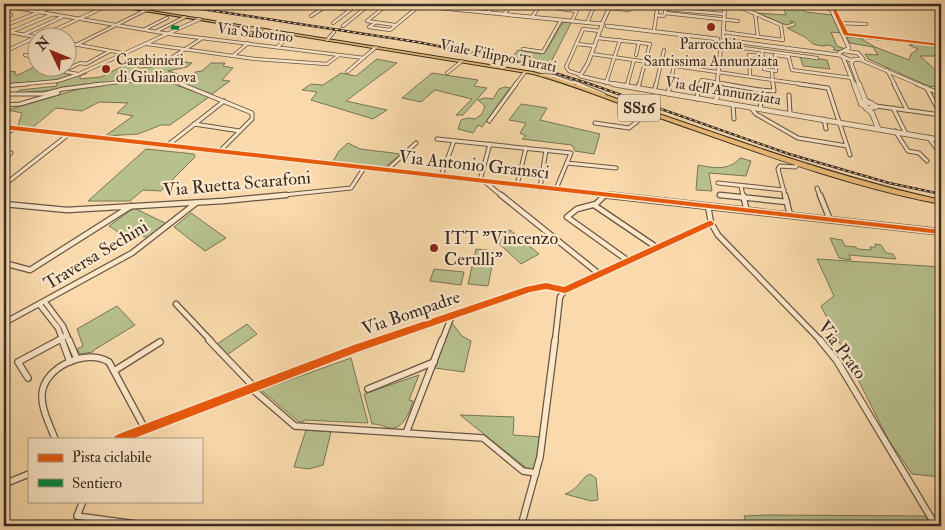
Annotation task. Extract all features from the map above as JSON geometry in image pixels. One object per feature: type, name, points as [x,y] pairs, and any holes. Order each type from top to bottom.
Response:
[{"type":"main road","name":"SS16","points":[[103,4],[125,7],[133,6],[185,17]]},
{"type":"main road","name":"Viale Filippo Turati","points":[[185,17],[327,38],[376,48],[541,75],[799,164],[879,189],[941,202]]},
{"type":"street","points":[[4,10],[19,4]]},
{"type":"street","points":[[4,25],[59,4]]},
{"type":"street","points":[[137,4],[152,6]]},
{"type":"street","points":[[133,6],[141,4]]},
{"type":"street","points":[[78,44],[158,4]]},
{"type":"street","points":[[245,7],[250,4]]},
{"type":"street","points":[[273,4],[297,7],[302,4]]},
{"type":"street","points":[[311,16],[329,4]]},
{"type":"street","points":[[333,23],[358,4]]},
{"type":"street","points":[[343,26],[370,4]]},
{"type":"street","points":[[388,4],[367,21],[374,24],[394,26]]},
{"type":"street","points":[[401,4],[572,21],[722,39],[789,56]]},
{"type":"street","points":[[434,7],[437,4]]},
{"type":"street","points":[[487,12],[494,4]]},
{"type":"street","points":[[504,14],[511,4],[538,7]]},
{"type":"street","points":[[532,17],[541,4]]},
{"type":"street","points":[[557,4],[555,8],[576,11]]},
{"type":"street","points":[[572,21],[580,4]]},
{"type":"street","points":[[587,23],[594,4]]},
{"type":"street","points":[[630,4],[629,10],[610,6],[604,26],[581,76],[569,71],[566,67],[583,29],[604,26],[654,30],[841,55],[854,60],[862,59]]},
{"type":"street","points":[[654,30],[658,4]]},
{"type":"street","points":[[679,4],[726,5],[754,13],[781,25],[783,40],[758,37],[722,39]]},
{"type":"street","points":[[683,10],[684,4]]},
{"type":"street","points":[[796,4],[831,10],[844,35],[847,50]]},
{"type":"street","points":[[59,28],[109,5]]},
{"type":"street","points":[[716,102],[726,5]]},
{"type":"street","name":"Via Sabotino","points":[[4,6],[169,34],[364,58]]},
{"type":"street","points":[[325,6],[350,10]]},
{"type":"street","points":[[374,24],[369,27],[389,30],[419,6]]},
{"type":"street","points":[[656,15],[664,16],[667,9],[724,14]]},
{"type":"street","points":[[665,13],[738,21]]},
{"type":"street","points":[[710,18],[711,13]]},
{"type":"street","points":[[754,13],[758,37]]},
{"type":"street","points":[[10,32],[53,14]]},
{"type":"street","points":[[4,18],[11,15]]},
{"type":"street","points":[[23,35],[64,16]]},
{"type":"street","points":[[156,32],[185,17]]},
{"type":"street","points":[[144,30],[167,18]]},
{"type":"street","points":[[4,86],[58,81],[79,74],[200,20]]},
{"type":"street","points":[[523,49],[543,52],[562,20]]},
{"type":"street","points":[[838,23],[866,24]]},
{"type":"street","points":[[153,25],[166,27]]},
{"type":"street","points":[[171,27],[179,28]]},
{"type":"street","points":[[4,31],[28,36]]},
{"type":"street","points":[[327,38],[334,32]]},
{"type":"street","points":[[277,47],[293,34]]},
{"type":"street","points":[[844,35],[915,42]]},
{"type":"street","points":[[170,58],[202,38]]},
{"type":"street","points":[[598,38],[650,44],[638,89]]},
{"type":"street","points":[[606,83],[620,40]]},
{"type":"street","points":[[4,52],[28,42]]},
{"type":"street","points":[[636,55],[639,42]]},
{"type":"street","points":[[233,56],[248,43]]},
{"type":"street","points":[[147,44],[233,56],[329,64],[339,55]]},
{"type":"street","points":[[577,44],[595,46]]},
{"type":"street","points":[[78,45],[122,53]]},
{"type":"street","points":[[347,72],[376,48]]},
{"type":"street","points":[[654,92],[664,50]]},
{"type":"street","points":[[762,50],[763,69],[772,71],[776,71],[775,55],[820,58]]},
{"type":"street","points":[[841,55],[847,50]]},
{"type":"street","points":[[847,50],[855,52],[862,59],[872,64],[941,94]]},
{"type":"street","points":[[86,64],[110,51]]},
{"type":"street","points":[[592,54],[828,88],[850,155]]},
{"type":"street","points":[[750,76],[749,55],[762,56]]},
{"type":"street","points":[[841,55],[863,105],[874,109],[893,108],[941,115]]},
{"type":"street","points":[[789,56],[792,70],[857,79]]},
{"type":"street","points":[[626,87],[634,60]]},
{"type":"street","points":[[854,60],[851,63],[865,100],[874,109],[878,128]]},
{"type":"street","points":[[448,73],[462,61]]},
{"type":"street","points":[[78,64],[95,65]]},
{"type":"street","points":[[668,94],[674,66]]},
{"type":"street","points":[[887,70],[907,110]]},
{"type":"street","points":[[697,99],[700,81],[774,92],[772,71]]},
{"type":"street","points":[[489,120],[525,72]]},
{"type":"street","points":[[541,75],[574,82],[611,98]]},
{"type":"street","name":"Via dell'Annunziata","points":[[581,76],[654,92],[905,132],[941,140]]},
{"type":"street","points":[[4,94],[44,94],[159,78],[169,79],[252,113],[252,119],[220,151]]},
{"type":"street","points":[[926,87],[941,115]]},
{"type":"street","points":[[4,105],[20,104],[66,90]]},
{"type":"street","points":[[759,90],[761,109]]},
{"type":"street","name":"Via dell'Annunziata","points":[[789,95],[790,114]]},
{"type":"street","points":[[168,145],[224,101]]},
{"type":"street","points":[[863,105],[868,102]]},
{"type":"street","points":[[733,105],[734,119]]},
{"type":"street","points":[[751,108],[756,114],[798,138],[847,146]]},
{"type":"street","points":[[893,108],[905,132]]},
{"type":"street","points":[[595,123],[629,128],[649,112]]},
{"type":"street","points":[[824,119],[826,129]]},
{"type":"street","points":[[194,124],[240,130]]},
{"type":"street","name":"Via Antonio Gramsci","points":[[4,127],[941,232]]},
{"type":"street","points":[[4,135],[15,128]]},
{"type":"street","points":[[895,131],[908,151],[919,152],[927,162]]},
{"type":"street","points":[[4,185],[69,134]]},
{"type":"street","points":[[928,136],[941,154]]},
{"type":"street","points":[[437,139],[571,153],[556,189]]},
{"type":"street","points":[[441,176],[454,141]]},
{"type":"street","points":[[387,170],[416,143]]},
{"type":"street","points":[[482,180],[490,144]]},
{"type":"street","points":[[517,185],[526,148]]},
{"type":"street","points":[[540,188],[546,150]]},
{"type":"street","points":[[4,152],[11,153],[4,158]]},
{"type":"street","points":[[567,163],[616,168]]},
{"type":"street","points":[[790,215],[778,167],[795,167],[799,164]]},
{"type":"street","name":"Via Ruetta Scarafoni","points":[[4,204],[67,210],[197,202],[351,188],[364,168]]},
{"type":"street","name":"Via Antonio Gramsci","points":[[482,180],[598,273]]},
{"type":"street","points":[[718,183],[784,190]]},
{"type":"street","points":[[741,186],[747,211]]},
{"type":"street","points":[[817,188],[830,220]]},
{"type":"street","points":[[605,195],[594,205],[581,207],[568,214],[567,217],[626,260]]},
{"type":"street","points":[[720,195],[786,202]]},
{"type":"street","name":"Traversa Sechini","points":[[4,324],[132,253],[197,202]]},
{"type":"street","points":[[594,205],[656,247]]},
{"type":"street","name":"Via Ruetta Scarafoni","points":[[4,263],[30,270],[131,206]]},
{"type":"street","name":"Via Prato","points":[[708,206],[711,223],[736,255],[823,342],[850,381],[936,526]]},
{"type":"street","points":[[521,526],[536,473],[546,419],[560,297],[565,290],[598,273],[711,223]]},
{"type":"street","name":"Via Bompadre","points":[[122,438],[357,348],[452,315],[536,287],[546,286],[565,290]]},
{"type":"street","points":[[42,303],[77,359]]},
{"type":"street","points":[[176,304],[253,388],[295,426],[483,438],[523,471],[536,473]]},
{"type":"street","points":[[406,433],[452,315]]},
{"type":"street","points":[[64,336],[70,362]]},
{"type":"street","points":[[28,378],[18,362],[64,336]]},
{"type":"street","points":[[114,371],[160,342]]},
{"type":"street","points":[[55,438],[46,414],[42,392],[50,377],[70,362],[96,355],[104,357],[114,371],[145,429]]},
{"type":"street","points":[[368,389],[434,362]]},
{"type":"street","points":[[4,484],[28,474]]},
{"type":"street","points":[[83,502],[77,516],[151,526]]},
{"type":"green space","points":[[782,4],[801,5],[805,12],[832,15],[840,33],[831,32],[837,46],[845,49],[842,51],[833,50],[835,48],[829,45],[813,44],[805,37],[787,28],[795,26],[795,22],[790,21],[793,23],[786,25],[757,13],[786,15]]},
{"type":"green space","points":[[563,22],[571,23],[550,64],[547,65],[513,56],[518,50],[541,54],[546,51]]},
{"type":"green space","points":[[846,36],[858,37],[875,47],[909,60],[911,54],[918,49],[909,45],[916,43],[941,46],[941,56],[920,56],[941,75],[941,87],[928,86],[868,59],[865,54],[878,55],[873,47],[850,43]]},
{"type":"green space","points":[[800,56],[827,60],[830,69],[803,66]]},
{"type":"green space","points":[[156,58],[192,63],[187,67],[168,71],[185,76],[202,71],[211,63],[225,63],[223,66],[233,68],[222,80],[230,81],[212,94],[166,79],[148,79],[165,81],[209,97],[170,125],[161,125],[138,134],[105,136],[133,116],[117,113],[128,103],[99,102],[82,111],[56,108],[32,128],[18,126],[22,113],[8,110],[82,88],[15,93],[20,90],[57,86],[56,81],[67,78],[78,78],[78,75],[85,73],[87,73],[80,76],[80,79],[101,77],[127,64],[140,68],[153,67]]},
{"type":"green space","points":[[377,59],[397,63],[346,101],[387,110],[373,119],[311,100],[317,92],[302,90],[311,84],[323,85],[341,73],[356,76]]},
{"type":"green space","points":[[4,70],[16,72],[14,74],[18,75],[28,70],[28,78],[63,78],[4,84],[7,83],[4,83]]},
{"type":"green space","points":[[432,73],[478,80],[474,86],[487,88],[463,115],[456,115],[472,99],[435,90],[421,102],[402,98]]},
{"type":"green space","points":[[510,88],[482,127],[478,125],[473,133],[458,129],[461,120],[475,119],[482,114],[485,106],[478,100],[485,98],[493,99],[499,89]]},
{"type":"green space","points":[[521,104],[547,108],[540,120],[600,134],[594,154],[575,151],[572,145],[522,139],[526,136],[520,133],[526,123],[509,120]]},
{"type":"green space","points":[[348,143],[360,149],[401,154],[384,168],[332,163],[339,151]]},
{"type":"green space","points":[[146,149],[194,154],[195,157],[161,191],[143,190],[130,201],[88,201]]},
{"type":"green space","points":[[740,158],[751,161],[746,176],[709,173],[712,191],[696,190],[698,165],[715,168],[726,167]]},
{"type":"green space","points":[[134,208],[167,225],[151,239],[137,234],[127,238],[109,226]]},
{"type":"green space","points":[[191,213],[226,238],[205,251],[174,227]]},
{"type":"green space","points":[[510,230],[539,254],[521,264],[494,239]]},
{"type":"green space","points":[[830,238],[842,240],[845,246],[856,247],[857,249],[871,250],[870,247],[876,247],[875,244],[881,245],[886,253],[893,254],[896,259],[849,255],[851,260],[839,258]]},
{"type":"green space","points":[[476,249],[495,251],[488,286],[468,284]]},
{"type":"green space","points":[[817,259],[941,267],[941,477],[912,474],[888,439],[821,306],[834,296]]},
{"type":"green space","points":[[434,269],[464,272],[461,285],[430,281]]},
{"type":"green space","points":[[117,306],[135,325],[93,352],[80,354],[77,349],[83,346],[77,329]]},
{"type":"green space","points":[[451,322],[462,336],[471,341],[464,372],[435,368]]},
{"type":"green space","points":[[247,324],[257,334],[227,355],[217,344]]},
{"type":"green space","points":[[351,358],[368,423],[304,420],[299,422],[261,390]]},
{"type":"green space","points":[[419,375],[409,400],[413,401],[412,405],[401,424],[392,428],[372,424],[364,394]]},
{"type":"green space","points":[[460,415],[514,417],[513,435],[541,437],[532,477],[525,467]]},
{"type":"green space","points":[[306,430],[331,432],[323,465],[309,469],[294,467]]},
{"type":"green space","points":[[590,474],[596,478],[598,500],[591,501],[565,494],[575,489]]},
{"type":"green space","points":[[744,516],[925,516],[931,526],[747,526]]},
{"type":"tunnel","points":[[334,32],[343,26]]},
{"type":"railway","points":[[169,4],[417,42],[520,62],[590,84],[789,154],[889,183],[941,194]]},
{"type":"marked path","points":[[171,27],[179,28]]},
{"type":"cycle path","points":[[808,4],[833,7],[846,34],[941,45]]},
{"type":"cycle path","points":[[4,127],[941,232]]},
{"type":"cycle path","points":[[122,438],[357,348],[529,289],[546,286],[565,290],[711,223]]},
{"type":"place","name":"Parrocchia Santissima Annunziata","points":[[711,27]]},
{"type":"place","name":"Carabinieri di Giulianova","points":[[106,69]]},
{"type":"place","name":"ITT \"Vincenzo Cerulli\"","points":[[434,248]]}]
